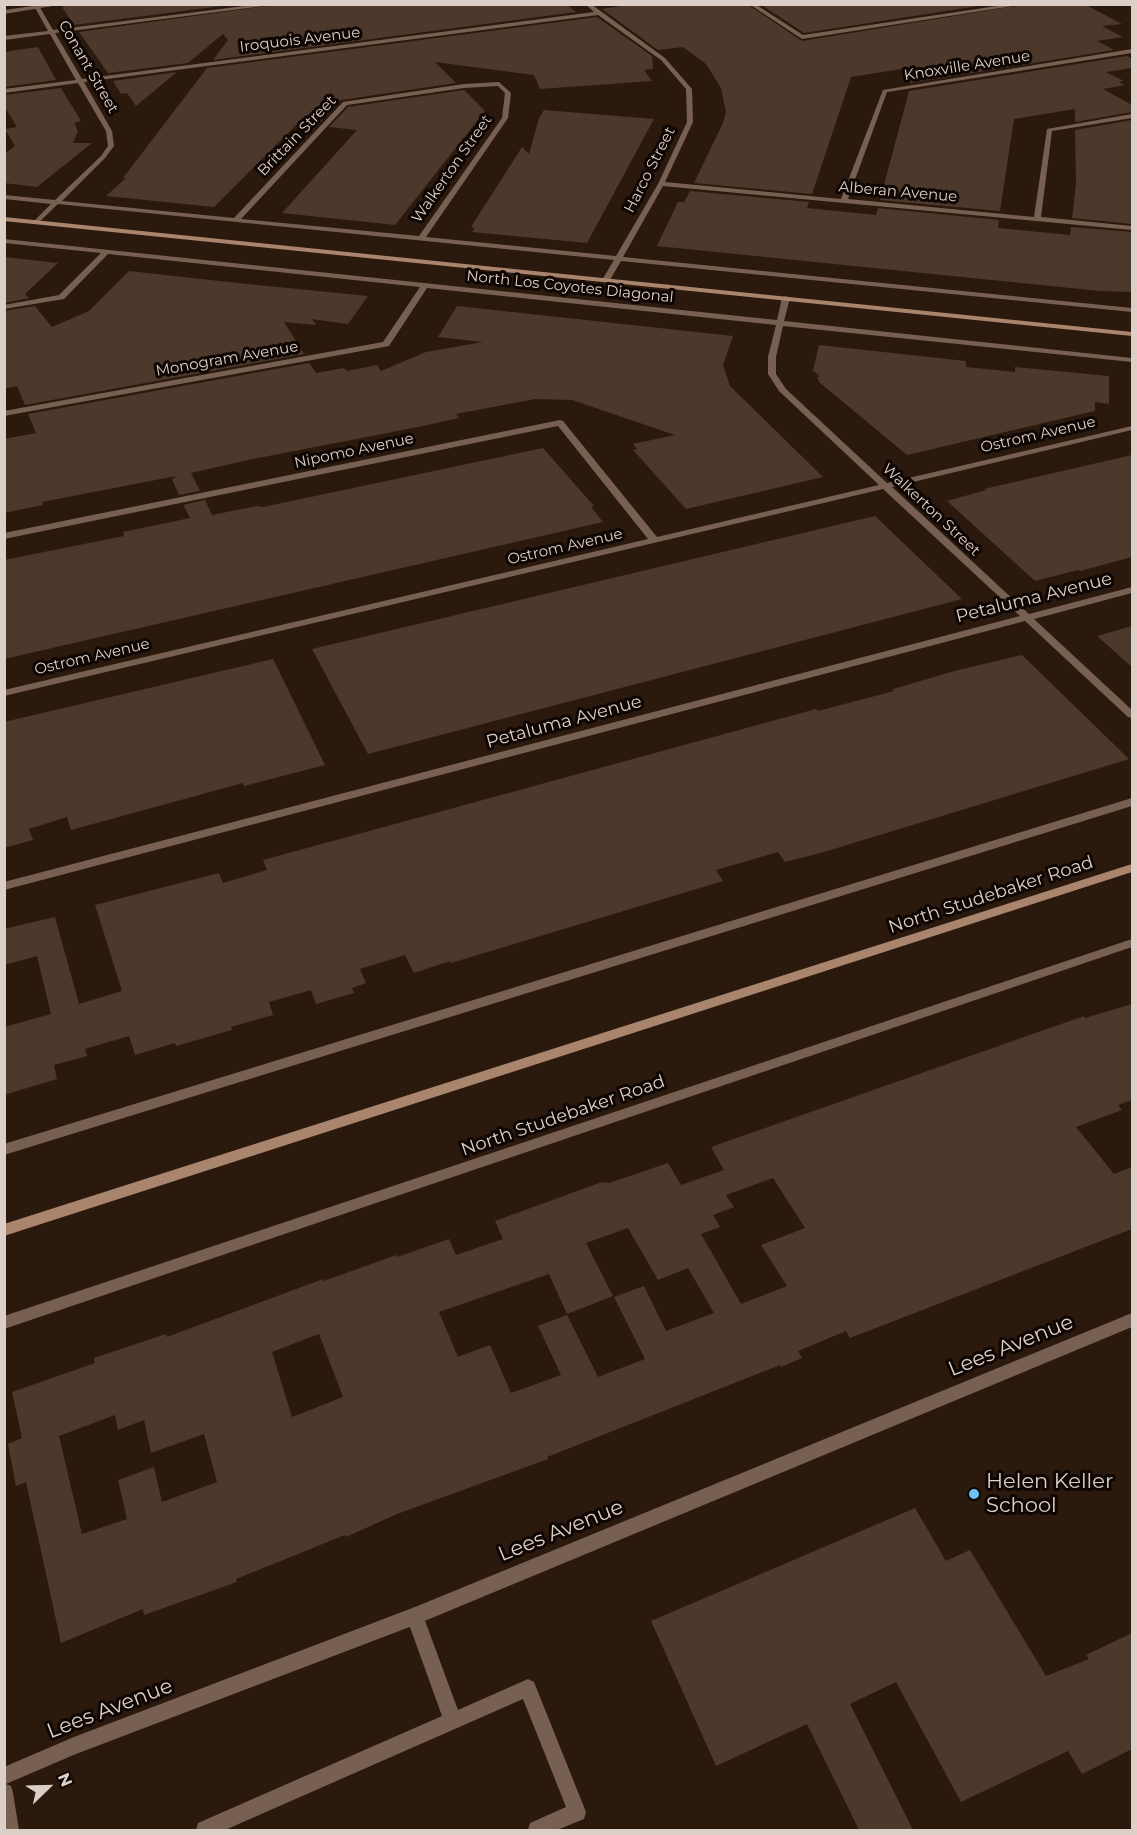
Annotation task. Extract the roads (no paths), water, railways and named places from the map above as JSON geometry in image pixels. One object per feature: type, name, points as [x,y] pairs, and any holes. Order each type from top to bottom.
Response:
[{"type":"main road","name":"North Los Coyotes Diagonal","points":[[4,219],[1132,334]]},
{"type":"main road","name":"North Studebaker Road","points":[[4,1230],[1132,868]]},
{"type":"street","points":[[4,12],[63,4]]},
{"type":"street","points":[[4,38],[277,4]]},
{"type":"street","name":"Harco Street","points":[[587,4],[663,59],[689,89],[690,122],[661,184],[606,280]]},
{"type":"street","points":[[751,4],[802,37],[1024,4]]},
{"type":"street","name":"Conant Street","points":[[36,6],[109,131],[111,146],[103,157],[36,222]]},
{"type":"street","name":"Iroquois Avenue","points":[[4,91],[598,13]]},
{"type":"street","name":"Knoxville Avenue","points":[[844,201],[885,91],[1132,51]]},
{"type":"street","name":"Brittain Street","points":[[235,221],[345,103],[464,86],[499,84]]},
{"type":"street","name":"Walkerton Street","points":[[422,239],[506,118],[508,93],[499,84]]},
{"type":"street","points":[[1036,218],[1049,130],[1132,116]]},
{"type":"street","name":"Alberan Avenue","points":[[661,184],[1132,228]]},
{"type":"street","name":"North Los Coyotes Diagonal","points":[[4,197],[1132,310]]},
{"type":"street","name":"North Los Coyotes Diagonal","points":[[4,242],[1132,360]]},
{"type":"street","points":[[4,307],[61,297],[106,252]]},
{"type":"street","name":"Monogram Avenue","points":[[4,414],[386,344],[424,286]]},
{"type":"street","name":"Walkerton Street","points":[[786,298],[772,357],[772,374],[783,392],[1132,715]]},
{"type":"street","name":"Nipomo Avenue","points":[[4,536],[560,423],[655,541]]},
{"type":"street","name":"Ostrom Avenue","points":[[4,693],[1132,428]]},
{"type":"street","name":"Petaluma Avenue","points":[[4,886],[1132,590]]},
{"type":"street","points":[[4,1150],[1132,802]]},
{"type":"street","name":"North Studebaker Road","points":[[4,1323],[1132,943]]},
{"type":"street","name":"Lees Avenue","points":[[4,1776],[74,1746],[415,1616],[1132,1320]]},
{"type":"street","points":[[415,1616],[453,1721]]},
{"type":"street","points":[[205,1830],[528,1688],[577,1812],[537,1830]]},
{"type":"street","points":[[4,1793],[10,1830]]},
{"type":"place","name":"Helen Keller School","points":[[974,1494]]}]
